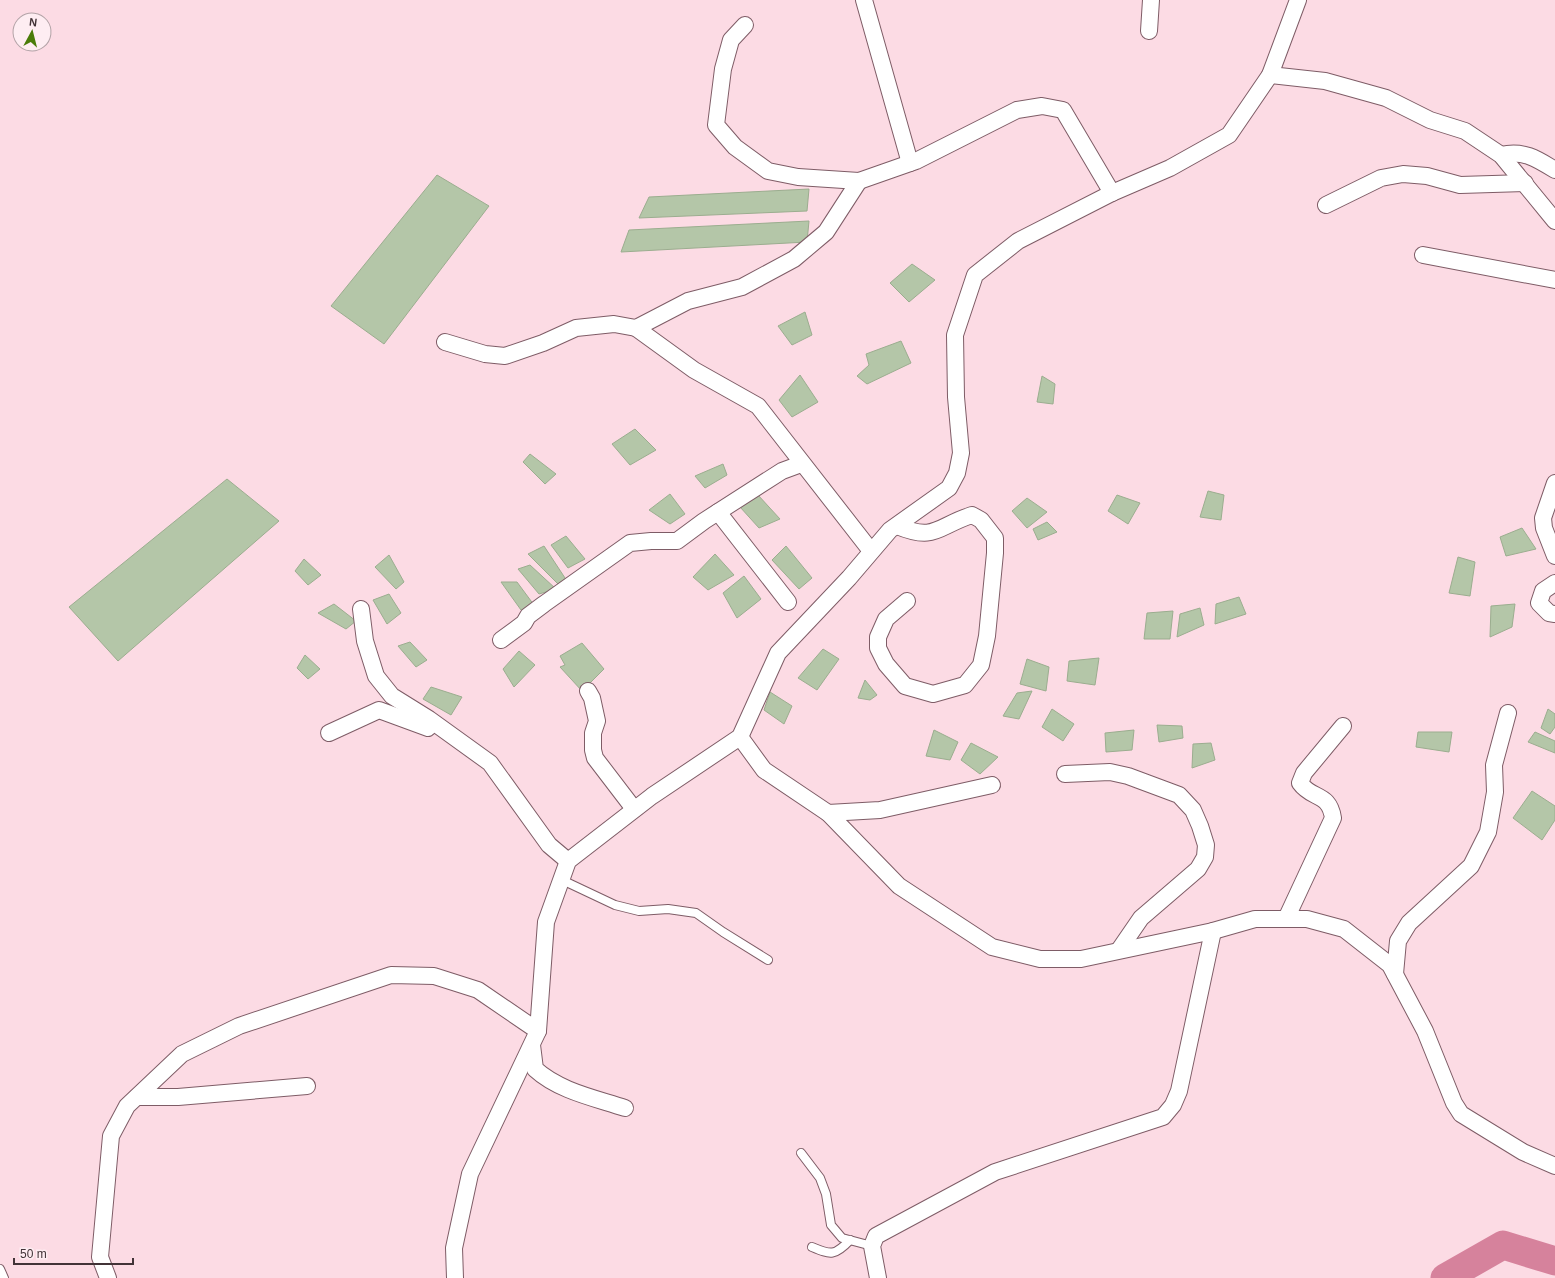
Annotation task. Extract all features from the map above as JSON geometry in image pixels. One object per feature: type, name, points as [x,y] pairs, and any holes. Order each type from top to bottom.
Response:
[{"type":"street","points":[[864,0],[910,163]]},
{"type":"street","points":[[1149,31],[1151,0]]},
{"type":"street","points":[[625,1108],[574,1091],[545,1078],[535,1070],[535,1038],[546,922],[568,862],[634,809],[740,737],[778,653],[848,578],[890,530],[949,488],[957,473],[961,453],[956,397],[955,335],[975,275],[1018,242],[1112,193],[1170,168],[1229,135],[1270,75],[1298,0]]},
{"type":"street","points":[[745,25],[731,40],[723,69],[716,125],[734,147],[768,171],[798,177],[859,181],[910,163],[1017,110],[1042,106],[1063,110],[1112,193]]},
{"type":"street","points":[[1270,75],[1325,81],[1386,98],[1430,120],[1465,131],[1500,156],[1525,183],[1555,221]]},
{"type":"street","points":[[1500,156],[1515,152],[1537,158],[1555,170]]},
{"type":"street","points":[[1326,206],[1381,178],[1403,174],[1426,176],[1460,185],[1525,183]]},
{"type":"street","points":[[636,328],[688,301],[742,287],[794,259],[826,232],[859,181]]},
{"type":"street","points":[[1423,255],[1555,280]]},
{"type":"street","points":[[445,342],[485,354],[505,356],[543,343],[576,328],[614,324],[636,328],[694,370],[758,406],[871,551]]},
{"type":"street","points":[[501,640],[524,624],[528,616],[630,542],[678,541],[718,512],[782,471],[802,464]]},
{"type":"street","points":[[1555,483],[1543,518],[1544,528],[1555,556]]},
{"type":"street","points":[[718,512],[788,602]]},
{"type":"street","points":[[897,526],[913,532],[932,533],[960,519],[972,515],[981,520],[994,538],[995,553],[984,650],[981,665],[965,685],[933,694],[905,686],[886,664],[878,648],[878,637],[886,619],[907,601]]},
{"type":"street","points":[[1555,583],[1543,591],[1539,604],[1549,613],[1555,614]]},
{"type":"street","points":[[362,609],[364,642],[376,676],[392,696],[456,738],[490,763],[549,844],[568,862]]},
{"type":"street","points":[[588,691],[592,698],[597,722],[593,733],[593,750],[596,758],[634,809]]},
{"type":"street","points":[[329,733],[378,710],[456,738]]},
{"type":"street","points":[[1395,974],[1398,941],[1409,924],[1471,866],[1488,832],[1495,792],[1494,764],[1508,713]]},
{"type":"street","points":[[1286,919],[1333,818],[1332,807],[1324,799],[1304,789],[1300,783],[1304,773],[1343,726]]},
{"type":"street","points":[[740,737],[764,770],[828,813],[899,886],[992,947],[1040,959],[1081,959],[1213,931],[1255,919],[1307,919],[1344,928],[1390,965],[1425,1031],[1454,1103],[1461,1114],[1523,1152],[1551,1161]]},
{"type":"street","points":[[1065,774],[1110,772],[1128,776],[1179,794],[1193,810],[1206,845],[1204,856],[1198,869],[1141,918],[1119,950]]},
{"type":"street","points":[[828,813],[880,810],[992,785]]},
{"type":"street","points":[[878,1278],[872,1246],[876,1236],[995,1172],[1163,1116],[1173,1106],[1179,1091],[1213,931]]},
{"type":"street","points":[[108,1278],[100,1257],[110,1136],[127,1106],[182,1054],[238,1026],[391,975],[434,976],[478,990],[535,1038]]},
{"type":"street","points":[[455,1278],[454,1248],[470,1174],[535,1038]]},
{"type":"street","points":[[137,1097],[178,1097],[307,1086]]},
{"type":"lane","points":[[562,880],[615,904],[639,911],[668,909],[696,913],[768,960]]},
{"type":"lane","points":[[801,1153],[820,1178],[826,1194],[831,1225],[842,1238],[872,1246]]},
{"type":"lane","points":[[812,1247],[828,1254],[839,1252],[850,1240]]},
{"type":"lane","points":[[0,1269],[4,1278]]},
{"type":"building","points":[[437,175],[489,206],[384,344],[331,306]]},
{"type":"building","points":[[809,189],[807,211],[639,218],[649,197]]},
{"type":"building","points":[[809,221],[807,242],[621,252],[629,230]]},
{"type":"building","points":[[912,264],[935,280],[909,302],[890,283]]},
{"type":"building","points":[[805,312],[812,335],[792,345],[778,326]]},
{"type":"building","points":[[901,341],[911,363],[867,384],[857,376],[869,365],[866,354]]},
{"type":"building","points":[[800,375],[818,402],[792,417],[779,400]]},
{"type":"building","points":[[1042,376],[1055,384],[1053,404],[1037,402]]},
{"type":"building","points":[[635,429],[656,450],[630,465],[612,444]]},
{"type":"building","points":[[530,454],[556,474],[545,484],[523,462]]},
{"type":"building","points":[[723,464],[727,475],[705,488],[695,476]]},
{"type":"building","points":[[227,479],[279,521],[118,661],[69,607]]},
{"type":"building","points":[[1208,491],[1224,495],[1221,520],[1200,517]]},
{"type":"building","points":[[670,494],[685,514],[670,524],[649,510]]},
{"type":"building","points":[[758,495],[780,519],[759,528],[740,507]]},
{"type":"building","points":[[1117,495],[1140,503],[1128,524],[1108,511]]},
{"type":"building","points":[[1027,498],[1047,512],[1027,528],[1012,511]]},
{"type":"building","points":[[1047,522],[1057,532],[1038,540],[1033,529]]},
{"type":"building","points":[[1522,528],[1536,549],[1506,556],[1500,537]]},
{"type":"building","points":[[566,536],[585,559],[568,568],[551,545]]},
{"type":"building","points":[[544,546],[567,581],[558,584],[528,554]]},
{"type":"building","points":[[786,546],[812,578],[799,589],[772,560]]},
{"type":"building","points":[[715,554],[734,575],[708,590],[693,577]]},
{"type":"building","points":[[389,555],[404,582],[396,589],[375,567]]},
{"type":"building","points":[[1458,557],[1475,562],[1470,596],[1449,593]]},
{"type":"building","points":[[304,559],[321,575],[308,585],[295,571]]},
{"type":"building","points":[[530,565],[556,589],[539,594],[518,569]]},
{"type":"building","points":[[744,576],[761,599],[737,618],[723,593]]},
{"type":"building","points":[[501,582],[517,582],[534,605],[521,610]]},
{"type":"building","points":[[389,594],[401,613],[387,624],[373,600]]},
{"type":"building","points":[[1239,597],[1246,614],[1215,624],[1216,604]]},
{"type":"building","points":[[334,604],[356,621],[346,629],[318,613]]},
{"type":"building","points":[[1515,604],[1512,627],[1490,637],[1491,606]]},
{"type":"building","points":[[1200,608],[1204,625],[1177,637],[1180,614]]},
{"type":"building","points":[[1173,611],[1170,639],[1144,639],[1147,613]]},
{"type":"building","points":[[410,642],[427,660],[416,667],[398,646]]},
{"type":"building","points":[[582,643],[604,669],[582,691],[560,667],[565,665],[560,656]]},
{"type":"building","points":[[823,649],[839,659],[817,690],[798,678]]},
{"type":"building","points":[[519,651],[535,665],[514,687],[503,669]]},
{"type":"building","points":[[305,655],[320,669],[308,679],[297,668]]},
{"type":"building","points":[[1099,658],[1095,685],[1067,681],[1069,661]]},
{"type":"building","points":[[1027,659],[1049,667],[1046,691],[1020,684]]},
{"type":"building","points":[[865,680],[877,695],[870,700],[858,698]]},
{"type":"building","points":[[431,687],[462,697],[451,715],[423,699]]},
{"type":"building","points":[[1032,691],[1019,719],[1003,716],[1017,693]]},
{"type":"building","points":[[770,692],[792,706],[784,724],[764,710]]},
{"type":"building","points":[[1052,709],[1074,724],[1063,741],[1042,727]]},
{"type":"building","points":[[1548,709],[1555,714],[1555,727],[1550,734],[1541,728]]},
{"type":"building","points":[[1157,725],[1182,726],[1183,738],[1159,742]]},
{"type":"building","points":[[934,730],[958,742],[950,760],[926,756]]},
{"type":"building","points":[[1134,730],[1132,750],[1106,752],[1105,733]]},
{"type":"building","points":[[1418,732],[1452,732],[1449,752],[1416,747]]},
{"type":"building","points":[[1535,732],[1555,741],[1555,753],[1528,742]]},
{"type":"building","points":[[971,743],[998,757],[980,774],[961,760]]},
{"type":"building","points":[[1211,743],[1215,760],[1192,768],[1193,744]]},
{"type":"building","points":[[1532,791],[1555,806],[1555,820],[1542,840],[1513,818]]},
{"type":"waterway","points":[[1445,1278],[1503,1245],[1555,1261]]}]
